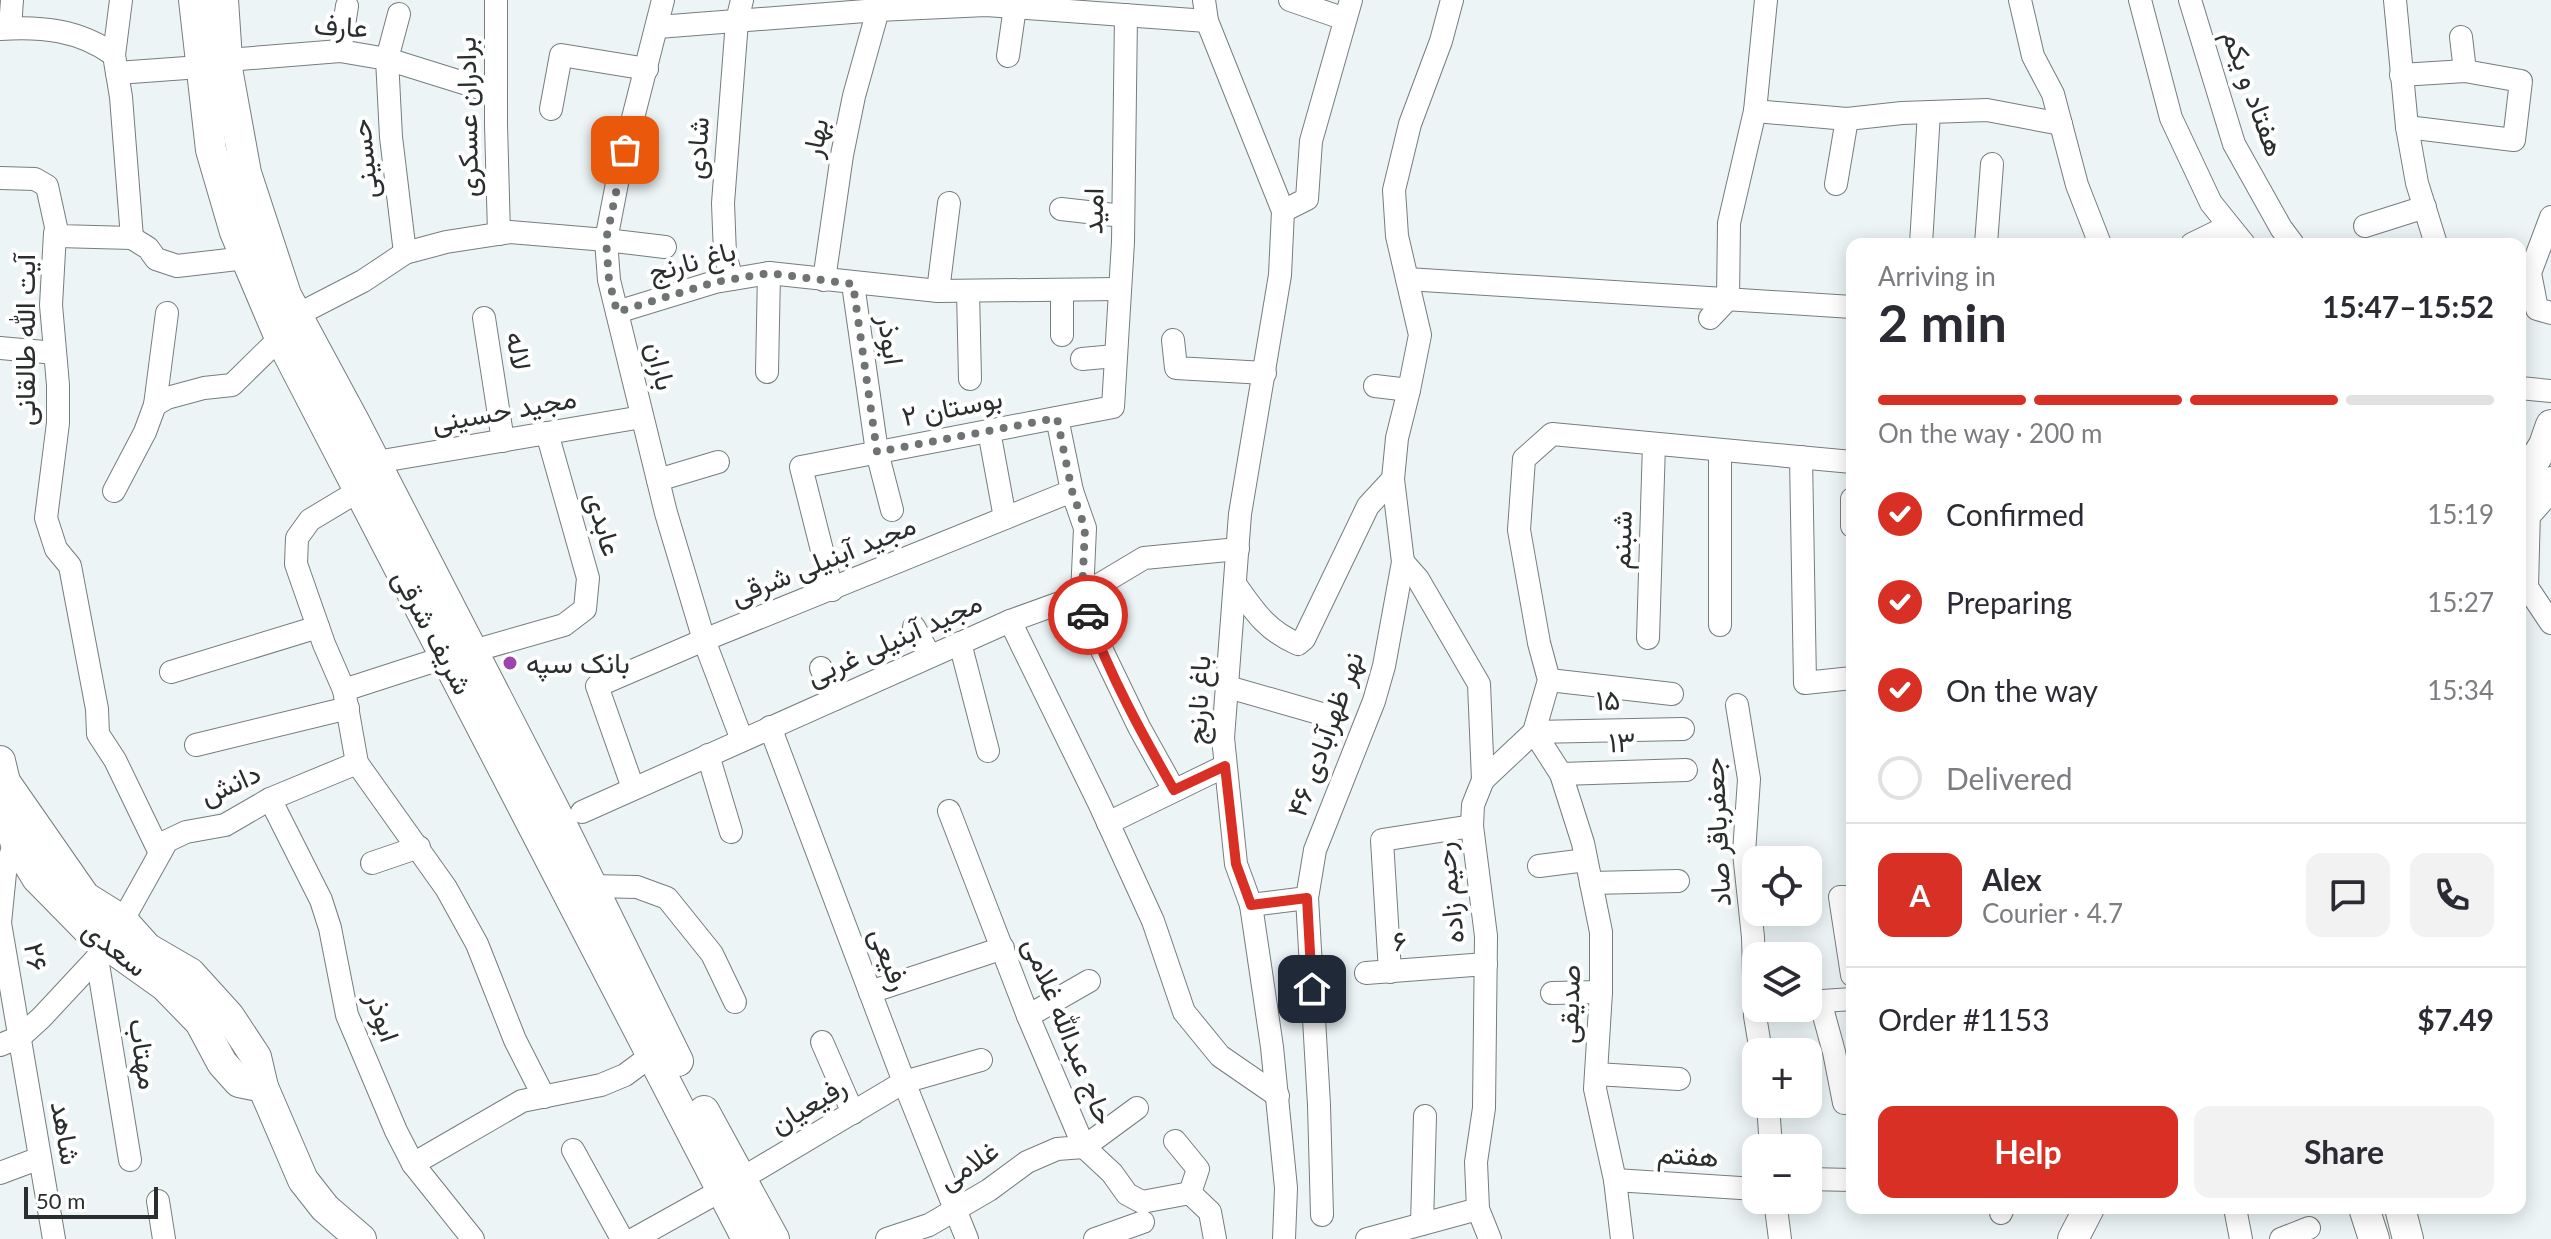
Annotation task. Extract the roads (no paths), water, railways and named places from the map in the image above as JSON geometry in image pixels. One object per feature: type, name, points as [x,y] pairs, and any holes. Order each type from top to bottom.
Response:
[{"type":"main road","name":"شریف شرقی","points":[[194,0],[286,295],[289,327],[360,490],[460,654]]},
{"type":"main road","name":"شریف شرقی","points":[[223,0],[214,64],[211,150],[235,232],[246,258],[376,462],[460,654],[652,1055],[732,1185],[774,1239]]},
{"type":"main road","points":[[2530,505],[2551,425]]},
{"type":"main road","points":[[2530,505],[2551,482]]},
{"type":"main road","name":"شریف شرقی","points":[[491,714],[592,886],[694,1094],[732,1185],[747,1239]]},
{"type":"main road","name":"سعدی","points":[[2,775],[8,855],[37,878],[92,934],[109,941],[165,986],[200,1022],[222,1063],[239,1082],[263,1087],[303,1180],[325,1208],[361,1239]]},
{"type":"main road","name":"سعدی","points":[[2,775],[85,897],[109,941]]},
{"type":"main road","points":[[2073,1239],[2086,1214]]},
{"type":"main road","points":[[2092,1239],[2104,1214]]},
{"type":"main road","points":[[2366,1214],[2374,1239]]},
{"type":"main road","points":[[2402,1214],[2408,1239]]},
{"type":"street","points":[[12,0],[5,28],[42,27],[69,33],[100,44],[116,64]]},
{"type":"street","points":[[121,0],[116,64],[132,238]]},
{"type":"street","name":"برادران عسکری","points":[[496,0],[499,234]]},
{"type":"street","name":"باران","points":[[663,0],[619,173],[606,240],[609,280],[658,480],[704,640],[742,740]]},
{"type":"street","points":[[1283,211],[1307,199],[1311,141],[1348,10],[1290,0]]},
{"type":"street","name":"نهر ظهرآبادی ۴۶","points":[[1322,1215],[1307,898],[1315,850],[1378,689],[1403,562],[1393,479],[1397,438],[1420,335],[1397,236],[1394,190],[1410,124],[1441,41],[1452,0]]},
{"type":"street","points":[[1710,318],[1728,299],[1729,223],[1755,111],[1766,0]]},
{"type":"street","points":[[2020,0],[2033,56],[2053,94],[2077,185],[2098,238]]},
{"type":"street","points":[[2140,0],[2171,118],[2211,203],[2239,238]]},
{"type":"street","name":"هفتاد و یکم","points":[[2190,0],[2234,144],[2288,238]]},
{"type":"street","points":[[2395,0],[2407,127],[2434,238]]},
{"type":"street","points":[[658,27],[739,10],[878,10],[950,3],[1126,15],[1206,11]]},
{"type":"street","points":[[340,51],[347,6]]},
{"type":"street","points":[[1008,56],[1015,7]]},
{"type":"street","name":"شادی","points":[[732,279],[725,255],[723,203],[739,10]]},
{"type":"street","name":"بهار","points":[[824,280],[842,155],[854,96],[878,10]]},
{"type":"street","name":"باغ نارنج","points":[[1206,11],[1283,211],[1280,275],[1240,514],[1223,738],[1236,864],[1251,905],[1278,1096],[1286,1188],[1284,1239]]},
{"type":"street","name":"حسینی","points":[[399,14],[387,59],[391,137],[405,253]]},
{"type":"street","name":"امید","points":[[1113,407],[1123,216],[1126,15]]},
{"type":"street","points":[[2461,37],[2465,71]]},
{"type":"street","name":"عارف","points":[[116,64],[214,64],[340,51],[387,59],[496,93]]},
{"type":"street","points":[[551,109],[561,55],[647,69]]},
{"type":"street","points":[[2401,75],[2465,71],[2521,81],[2514,140],[2407,127]]},
{"type":"street","points":[[1755,111],[1847,119],[1987,110],[2061,124]]},
{"type":"street","points":[[1921,238],[1929,112]]},
{"type":"street","points":[[1836,184],[1847,119]]},
{"type":"street","points":[[1986,238],[1992,164]]},
{"type":"street","name":"آیت الله طالقانی","points":[[0,178],[35,179],[47,186],[55,233],[51,305],[58,423],[46,518],[56,549],[70,566],[97,709],[98,734],[115,760],[160,853]]},
{"type":"street","points":[[938,291],[949,203]]},
{"type":"street","points":[[2365,226],[2425,207]]},
{"type":"street","points":[[1061,209],[1123,216]]},
{"type":"street","points":[[2551,217],[2530,273],[2537,309],[2551,313]]},
{"type":"street","points":[[2204,238],[2229,226]]},
{"type":"street","points":[[155,405],[167,398],[204,388],[232,385],[289,327],[405,253],[446,242],[510,232],[665,247]]},
{"type":"street","points":[[55,233],[58,236],[132,238],[148,248],[156,259],[177,266],[246,258]]},
{"type":"street","points":[[767,372],[769,273]]},
{"type":"street","name":"باغ نارنج","points":[[617,312],[732,279],[769,273],[938,291],[1118,289]]},
{"type":"street","points":[[1407,279],[1846,307]]},
{"type":"street","name":"ابوذر","points":[[853,284],[877,452],[892,510]]},
{"type":"street","points":[[1062,290],[1062,335]]},
{"type":"street","points":[[968,291],[970,379]]},
{"type":"street","points":[[114,491],[145,432],[155,405],[167,313]]},
{"type":"street","name":"لاله","points":[[484,318],[503,441]]},
{"type":"street","points":[[1173,340],[1176,368],[1265,373]]},
{"type":"street","points":[[0,348],[55,353]]},
{"type":"street","points":[[1082,359],[1115,356]]},
{"type":"street","points":[[1375,386],[1409,390]]},
{"type":"street","points":[[2526,389],[2551,391]]},
{"type":"street","name":"بوستان ۲","points":[[832,590],[801,467],[1113,407]]},
{"type":"street","name":"مجید حسینی","points":[[376,462],[642,417]]},
{"type":"street","points":[[1057,418],[1072,491],[1085,528],[1082,595],[1103,653],[1174,790]]},
{"type":"street","points":[[989,431],[1005,518]]},
{"type":"street","name":"عابدی","points":[[196,745],[232,727],[346,699],[460,654],[564,625],[585,609],[588,578],[547,433]]},
{"type":"street","points":[[1483,780],[1534,732],[1549,680],[1539,643],[1519,530],[1524,459],[1552,434],[1846,461]]},
{"type":"street","name":"شبنم","points":[[1648,638],[1654,444]]},
{"type":"street","points":[[1720,450],[1720,625]]},
{"type":"street","points":[[1801,457],[1805,683],[1846,679]]},
{"type":"street","points":[[658,480],[718,462]]},
{"type":"street","points":[[1235,584],[1255,613],[1278,635],[1298,644],[1304,639],[1368,506],[1393,479]]},
{"type":"street","points":[[360,490],[310,520],[297,538],[296,564],[346,699],[357,763],[446,888],[477,944],[515,1040],[544,1097]]},
{"type":"street","name":"مجید آبنیلی شرقی","points":[[633,788],[597,686],[1072,491]]},
{"type":"street","points":[[2526,544],[2530,505]]},
{"type":"street","name":"مجید آبنیلی غربی","points":[[582,812],[1010,621],[1082,595],[1144,558],[1238,549]]},
{"type":"street","name":"رحیم زاده","points":[[1403,562],[1418,579],[1479,684],[1483,780],[1473,805],[1472,826],[1486,936],[1486,964],[1484,1108],[1476,1162],[1478,1209],[1490,1239]]},
{"type":"street","points":[[2526,579],[2527,587],[2551,623]]},
{"type":"street","points":[[1010,621],[1153,921],[1184,1012],[1220,1056],[1278,1096]]},
{"type":"street","points":[[171,672],[318,627]]},
{"type":"street","points":[[914,627],[930,656]]},
{"type":"street","points":[[960,643],[988,751]]},
{"type":"street","points":[[821,668],[835,699]]},
{"type":"street","points":[[1549,680],[1672,694]]},
{"type":"street","points":[[1228,687],[1329,716]]},
{"type":"street","name":"جعفرباقر صاد","points":[[1737,705],[1749,779],[1744,853],[1759,1038]]},
{"type":"street","name":"رفیعی","points":[[770,727],[904,1082],[967,1239]]},
{"type":"street","name":"۱۵","points":[[1534,732],[1683,729]]},
{"type":"street","name":"صدیقی","points":[[1534,732],[1561,774],[1586,860],[1601,932],[1595,1089],[1615,1180],[1622,1239]]},
{"type":"street","points":[[708,755],[731,832]]},
{"type":"street","name":"دانش","points":[[10,1041],[42,1017],[109,941],[167,841],[186,832],[225,825],[270,799],[357,763]]},
{"type":"street","points":[[1108,823],[1225,766]]},
{"type":"street","name":"۱۳","points":[[1561,774],[1686,770]]},
{"type":"street","name":"ابوذر","points":[[270,799],[321,900],[330,928],[347,1015],[413,1164],[473,1239]]},
{"type":"street","name":"حاج عبدالله غلامی","points":[[949,811],[1028,1016],[1084,1147],[1112,1173],[1143,1221]]},
{"type":"street","points":[[1390,972],[1382,840],[1472,826]]},
{"type":"street","points":[[372,863],[419,847]]},
{"type":"street","name":"۲۶","points":[[8,855],[0,923],[10,1041]]},
{"type":"street","points":[[1539,866],[1586,860]]},
{"type":"street","points":[[1591,883],[1678,881]]},
{"type":"street","points":[[592,886],[637,887],[667,898],[712,954],[735,1002]]},
{"type":"street","points":[[1846,897],[1840,897],[1846,926]]},
{"type":"street","points":[[1251,905],[1307,898]]},
{"type":"street","name":"مهتاب","points":[[109,941],[130,1160]]},
{"type":"street","points":[[870,992],[1003,948]]},
{"type":"street","name":"۶","points":[[1366,973],[1486,964]]},
{"type":"street","points":[[1028,1016],[1089,981]]},
{"type":"street","points":[[1552,993],[1601,992]]},
{"type":"street","points":[[1822,1001],[1846,999]]},
{"type":"street","points":[[1822,1016],[1843,1052],[1846,1103]]},
{"type":"street","name":"شاهد","points":[[10,1041],[40,1158],[54,1239]]},
{"type":"street","points":[[822,1042],[853,1113]]},
{"type":"street","points":[[413,1164],[522,1101],[601,1085],[625,1075],[652,1055]]},
{"type":"street","name":"رفیعیان","points":[[633,1239],[732,1185],[904,1082],[981,1060]]},
{"type":"street","points":[[1596,1074],[1679,1079]]},
{"type":"street","points":[[1084,1147],[1137,1108]]},
{"type":"street","points":[[1422,1224],[1425,1116]]},
{"type":"street","points":[[1095,1239],[1143,1221],[1190,1193],[1198,1169],[1175,1141]]},
{"type":"street","name":"غلامی","points":[[887,1239],[929,1225],[989,1190],[1027,1162],[1057,1149],[1084,1147]]},
{"type":"street","points":[[573,1150],[633,1239]]},
{"type":"street","points":[[0,1173],[40,1158]]},
{"type":"street","points":[[1822,1179],[1846,1180]]},
{"type":"street","name":"هفتم","points":[[1615,1180],[1742,1188]]},
{"type":"street","points":[[1190,1193],[1210,1212],[1215,1239]]},
{"type":"street","points":[[158,1201],[164,1239]]},
{"type":"street","points":[[1368,1239],[1478,1209]]},
{"type":"street","points":[[1777,1214],[1780,1239]]},
{"type":"street","points":[[2236,1214],[2241,1239]]},
{"type":"street","points":[[2281,1239],[2309,1228]]},
{"type":"place","name":"بانک سپه","points":[[510,663]]}]
